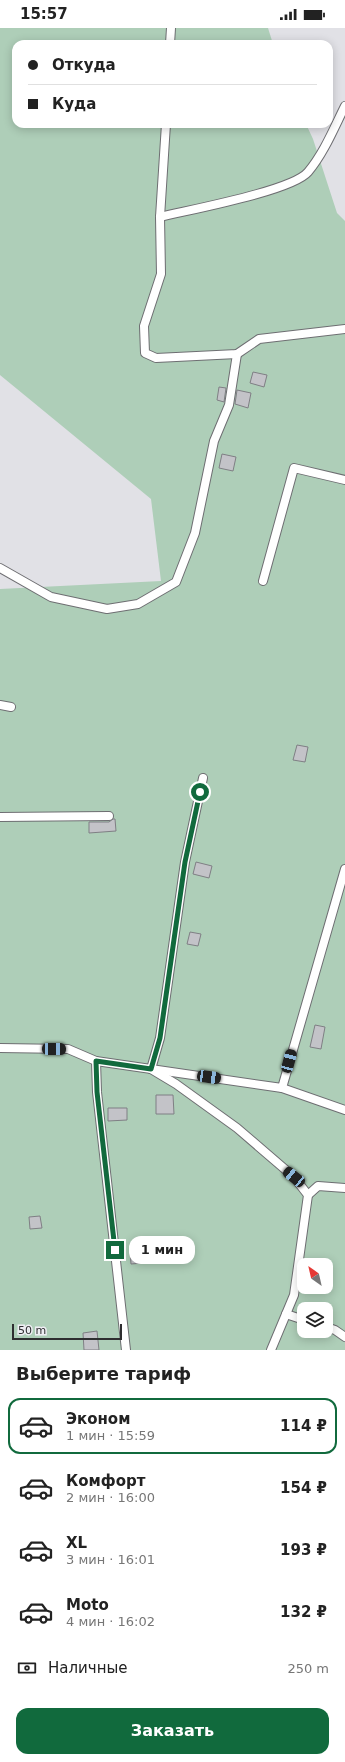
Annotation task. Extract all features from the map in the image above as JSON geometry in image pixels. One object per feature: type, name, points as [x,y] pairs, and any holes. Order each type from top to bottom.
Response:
[{"type":"lane","points":[[170,40],[171,28]]},
{"type":"lane","points":[[160,216],[255,194],[288,184],[307,173],[324,147],[345,106]]},
{"type":"lane","points":[[166,128],[160,216],[161,274],[144,326],[145,353],[156,358],[236,354],[259,339],[345,330]]},
{"type":"lane","points":[[0,568],[51,597],[107,609],[138,604],[176,582],[195,533],[214,441],[229,405],[236,354]]},
{"type":"lane","points":[[263,581],[294,468],[314,471],[345,480]]},
{"type":"lane","points":[[0,705],[11,707]]},
{"type":"lane","points":[[151,1069],[160,1038],[185,862],[203,778]]},
{"type":"lane","points":[[0,817],[109,816]]},
{"type":"lane","points":[[282,1088],[345,869]]},
{"type":"lane","points":[[0,1048],[68,1049],[96,1061],[282,1088],[345,1110]]},
{"type":"lane","points":[[96,1061],[97,1092],[126,1350]]},
{"type":"lane","points":[[151,1069],[176,1084],[237,1128],[294,1177],[308,1195]]},
{"type":"lane","points":[[271,1350],[294,1295],[308,1195],[318,1186],[345,1188]]},
{"type":"lane","points":[[286,1314],[297,1318]]},
{"type":"lane","points":[[333,1329],[345,1337]]},
{"type":"green space","points":[[0,28],[268,28],[272,40],[12,40],[12,128],[308,128],[313,139],[337,213],[345,221],[345,1350],[0,1350],[0,589],[161,581],[151,499],[0,375]]},
{"type":"building","points":[[253,372],[267,375],[264,387],[250,383]]},
{"type":"building","points":[[219,387],[226,388],[224,402],[217,400]]},
{"type":"building","points":[[237,390],[251,393],[248,408],[235,404]]},
{"type":"building","points":[[222,454],[236,457],[233,471],[219,468]]},
{"type":"building","points":[[297,745],[308,747],[305,762],[293,760]]},
{"type":"building","points":[[115,819],[116,831],[89,833],[89,822],[109,822]]},
{"type":"building","points":[[196,862],[212,866],[209,878],[193,874]]},
{"type":"building","points":[[190,932],[201,934],[198,946],[187,944]]},
{"type":"building","points":[[315,1025],[325,1027],[321,1049],[310,1047]]},
{"type":"building","points":[[156,1095],[173,1095],[174,1114],[156,1114]]},
{"type":"building","points":[[108,1108],[127,1108],[127,1120],[108,1121]]},
{"type":"building","points":[[40,1216],[42,1228],[30,1229],[29,1217]]},
{"type":"building","points":[[130,1250],[143,1250],[143,1263],[131,1264]]},
{"type":"building","points":[[97,1331],[99,1350],[84,1350],[83,1333]]},
{"type":"route","points":[[115,1250],[97,1092],[96,1061],[151,1069],[160,1038],[185,862],[200,792]]}]
